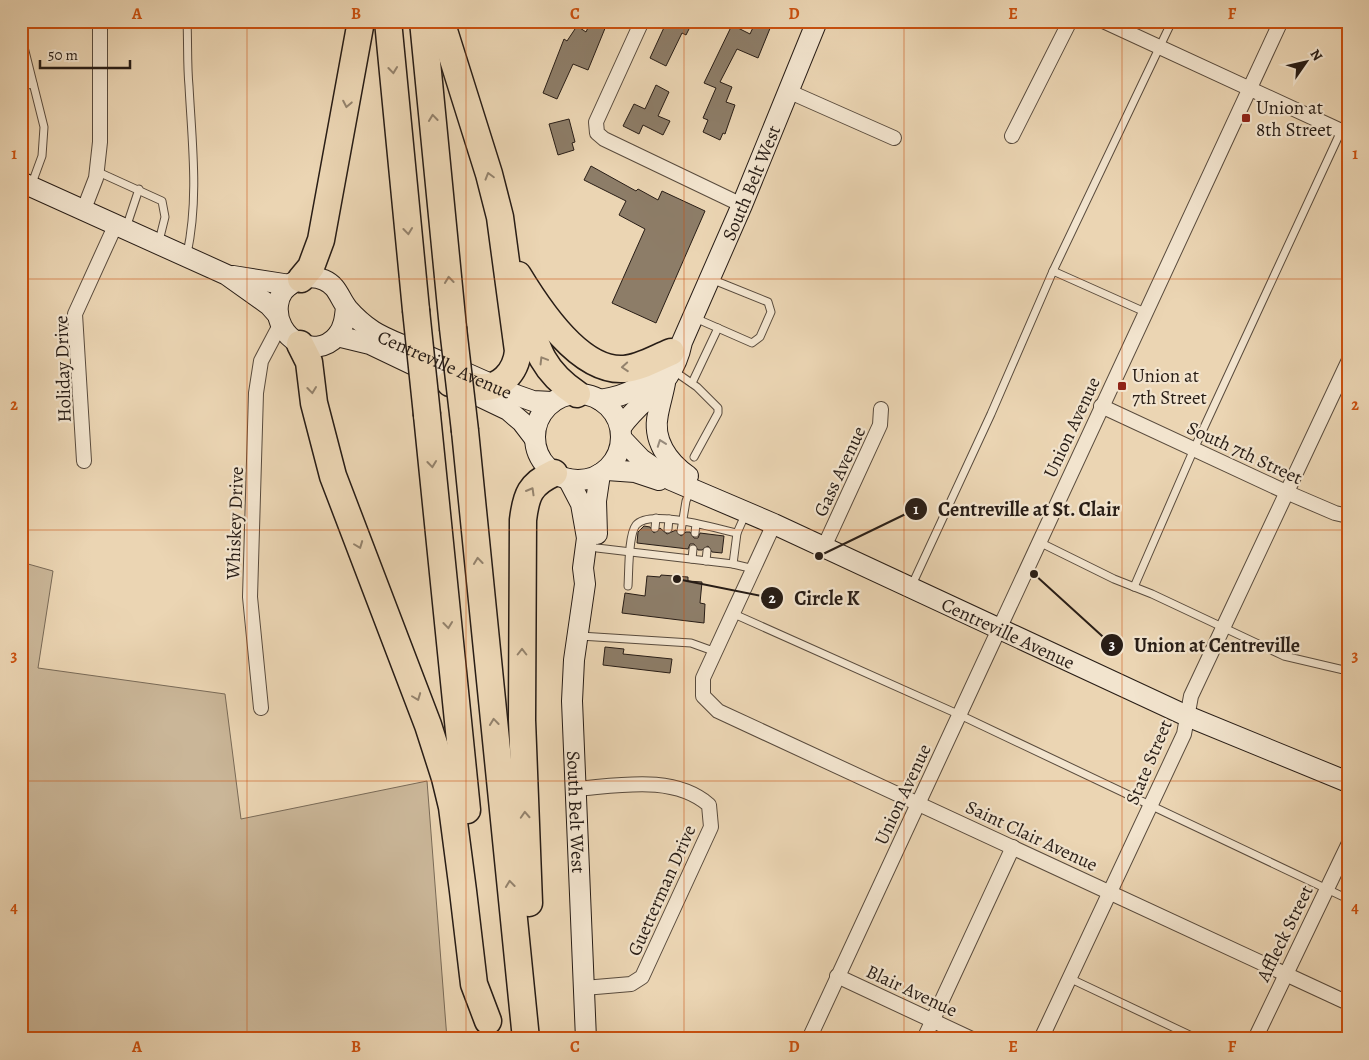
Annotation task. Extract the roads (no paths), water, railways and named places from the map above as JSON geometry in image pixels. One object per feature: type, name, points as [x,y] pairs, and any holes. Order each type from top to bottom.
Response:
[{"type":"highway","points":[[295,282],[311,267],[321,240],[361,21]]},
{"type":"highway","points":[[388,21],[489,1030]]},
{"type":"highway","points":[[423,21],[526,1038]]},
{"type":"highway","points":[[441,21],[489,174],[500,217],[518,351],[517,362],[504,381],[493,386],[479,387],[463,383],[450,383]]},
{"type":"highway","points":[[500,217],[513,243],[526,313],[540,356],[560,382],[589,397]]},
{"type":"highway","points":[[518,275],[550,324],[568,342],[591,359],[605,365],[623,369],[640,365],[671,362]]},
{"type":"highway","points":[[284,333],[309,362],[314,403],[333,476],[428,725],[445,778],[464,891],[474,984],[489,1030]]},
{"type":"highway","points":[[526,1038],[534,1007],[523,781],[523,520],[527,497],[533,486],[539,480],[561,476]]},
{"type":"main road","name":"South Belt West","points":[[585,584],[593,569],[596,548],[596,501],[603,472],[617,457],[621,433],[671,362],[693,318],[790,92],[816,21]]},
{"type":"main road","name":"Centreville Avenue","points":[[26,184],[226,275],[263,300],[284,333]]},
{"type":"main road","name":"Centreville Avenue","points":[[226,275],[295,282],[312,277],[334,286],[346,307],[374,332],[493,386],[533,401],[552,402]]},
{"type":"main road","points":[[295,282],[282,293],[278,303],[284,333],[318,345],[337,336],[344,323],[346,307]]},
{"type":"main road","name":"Centreville Avenue","points":[[337,336],[370,344],[508,410],[522,422],[535,439]]},
{"type":"main road","points":[[671,362],[657,416],[661,446],[671,463],[688,476],[696,491]]},
{"type":"main road","name":"South Belt West","points":[[552,402],[589,397],[619,397],[632,392],[671,362]]},
{"type":"main road","points":[[589,397],[613,411],[621,433]]},
{"type":"main road","points":[[535,439],[537,425],[543,412],[552,402]]},
{"type":"main road","name":"Centreville Avenue","points":[[621,433],[641,459],[671,480],[774,524],[1187,716],[1348,782]]},
{"type":"main road","name":"South Belt West","points":[[535,439],[540,457],[561,476],[581,504],[587,538],[583,568],[585,584],[577,636],[572,701],[586,1039]]},
{"type":"main road","name":"Centreville Avenue","points":[[603,472],[623,470],[660,480],[671,480]]},
{"type":"main road","points":[[561,476],[584,479],[603,472]]},
{"type":"street","points":[[84,209],[96,171],[100,142],[100,21]]},
{"type":"street","points":[[642,21],[596,122],[597,133],[604,139],[742,205]]},
{"type":"street","points":[[1012,136],[1070,21]]},
{"type":"street","points":[[1103,21],[1344,132]]},
{"type":"street","name":"Union Avenue","points":[[809,1039],[836,976],[960,715],[1101,406],[1281,21]]},
{"type":"street","points":[[790,92],[894,138]]},
{"type":"street","name":"Holiday Drive","points":[[84,461],[75,314],[121,227]]},
{"type":"street","name":"Whiskey Drive","points":[[261,708],[250,597],[256,393],[260,361],[284,333]]},
{"type":"street","name":"State Street","points":[[1041,1039],[1184,734],[1191,696],[1348,362]]},
{"type":"street","name":"South 7th Street","points":[[1101,406],[1286,492],[1335,513],[1348,516]]},
{"type":"street","name":"Gass Avenue","points":[[824,547],[880,425],[881,409]]},
{"type":"street","points":[[716,652],[774,524]]},
{"type":"street","name":"Saint Clair Avenue","points":[[716,652],[703,678],[703,696],[718,711],[1348,1003]]},
{"type":"street","name":"Guetterman Drive","points":[[575,789],[640,785],[673,787],[696,794],[708,806],[711,827],[642,977],[631,984],[584,988]]},
{"type":"street","name":"Affleck Street","points":[[1255,1039],[1284,973],[1348,845]]},
{"type":"street","points":[[924,1039],[1013,847]]},
{"type":"street","name":"Blair Avenue","points":[[836,976],[972,1039]]},
{"type":"lane","points":[[186,256],[193,224],[195,190],[188,84],[187,21]]},
{"type":"lane","points":[[910,587],[991,414],[1053,271],[1172,21]]},
{"type":"lane","points":[[21,35],[44,128],[42,156],[26,184]]},
{"type":"lane","points":[[21,86],[33,84]]},
{"type":"lane","points":[[1134,587],[1194,449],[1344,132]]},
{"type":"lane","points":[[96,171],[158,198],[164,205],[165,217],[158,244]]},
{"type":"lane","points":[[121,227],[139,189]]},
{"type":"lane","points":[[1053,271],[1145,312]]},
{"type":"lane","points":[[693,318],[752,343],[760,337],[771,312],[768,302],[710,278]]},
{"type":"lane","points":[[692,384],[718,328]]},
{"type":"lane","points":[[671,362],[718,408],[718,413],[694,456]]},
{"type":"lane","points":[[681,531],[686,501],[696,491]]},
{"type":"lane","points":[[733,564],[737,533],[746,512]]},
{"type":"lane","points":[[628,586],[630,552],[635,526],[640,522],[656,518],[670,519],[696,524],[710,531],[737,533]]},
{"type":"lane","points":[[655,528],[656,518]]},
{"type":"lane","points":[[668,529],[670,519]]},
{"type":"lane","points":[[695,533],[696,524]]},
{"type":"lane","points":[[1039,542],[1222,629],[1284,656],[1348,671]]},
{"type":"lane","points":[[652,554],[653,545]]},
{"type":"lane","points":[[666,556],[667,546]]},
{"type":"lane","points":[[596,548],[733,564],[754,569]]},
{"type":"lane","points":[[679,548],[679,558]]},
{"type":"lane","points":[[692,559],[693,550]]},
{"type":"lane","points":[[706,561],[707,551]]},
{"type":"lane","points":[[734,614],[960,715],[1348,899]]},
{"type":"lane","points":[[577,636],[691,643],[716,652]]},
{"type":"lane","points":[[1069,978],[1198,1039]]},
{"type":"place","name":"Union at 8th Street","points":[[1246,118]]},
{"type":"place","name":"Union at 7th Street","points":[[1122,386]]},
{"type":"place","name":"Centreville at St. Clair","points":[[819,556]]},
{"type":"place","name":"Union at Centreville","points":[[1034,574]]},
{"type":"place","name":"Circle K","points":[[677,579]]}]
